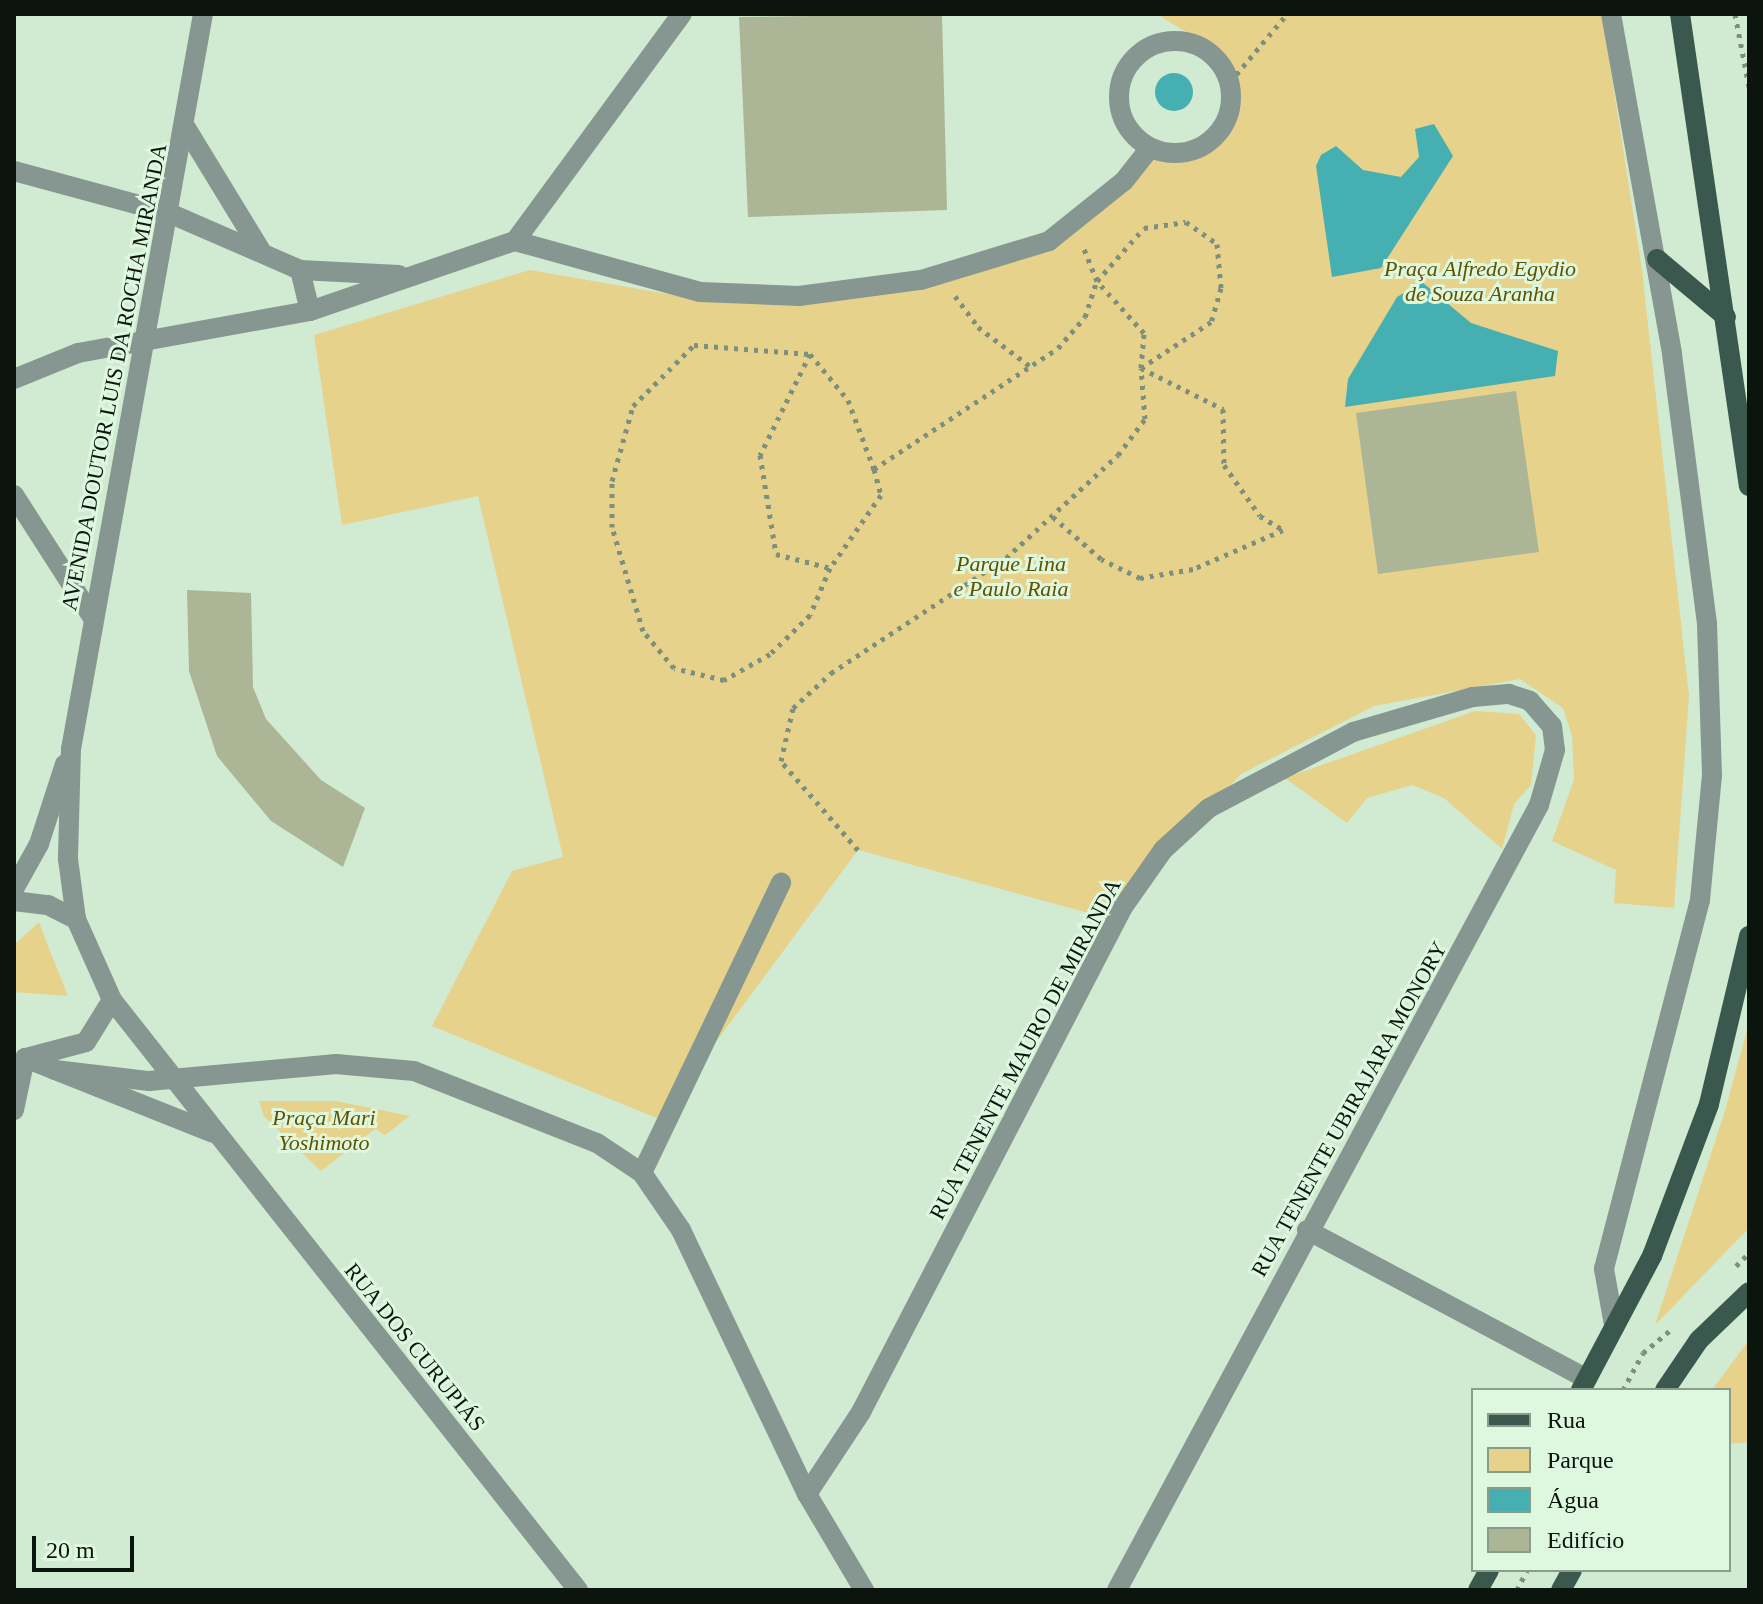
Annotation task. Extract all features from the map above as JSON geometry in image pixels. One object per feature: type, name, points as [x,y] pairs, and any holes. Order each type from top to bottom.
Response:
[{"type":"main road","points":[[1680,14],[1749,486]]},
{"type":"main road","points":[[1657,259],[1726,317]]},
{"type":"main road","points":[[1584,1385],[1652,1256],[1709,1104],[1749,936]]},
{"type":"main road","points":[[1666,1388],[1699,1340],[1749,1292]]},
{"type":"main road","points":[[1478,1590],[1488,1572]]},
{"type":"main road","points":[[1561,1590],[1571,1572]]},
{"type":"street","name":"AVENIDA DOUTOR LUIS DA ROCHA MIRANDA","points":[[112,1000],[76,919],[68,859],[71,749],[186,128],[203,14]]},
{"type":"street","points":[[515,241],[682,14]]},
{"type":"street","points":[[1611,14],[1657,259],[1707,624],[1712,775],[1700,900],[1604,1269],[1614,1325]]},
{"type":"street","points":[[1167,41],[1187,42],[1214,56],[1230,82],[1232,100],[1219,134],[1187,152],[1150,148],[1123,118],[1118,98],[1139,54],[1167,41]]},
{"type":"street","points":[[186,128],[260,249]]},
{"type":"street","points":[[14,379],[74,354],[310,311],[515,241],[700,292],[868,290],[1049,241],[1124,181],[1150,148]]},
{"type":"street","points":[[14,171],[169,213],[260,249],[300,270],[411,276]]},
{"type":"street","points":[[300,270],[310,311]]},
{"type":"street","points":[[14,495],[93,618]]},
{"type":"street","name":"RUA TENENTE UBIRAJARA MONORY","points":[[1117,1590],[1307,1230],[1539,805],[1555,750],[1543,711],[1509,694],[1473,697]]},
{"type":"street","name":"RUA TENENTE MAURO DE MIRANDA","points":[[807,1494],[861,1412],[1123,907],[1163,850],[1209,808],[1272,770],[1353,732],[1473,697]]},
{"type":"street","name":"AVENIDA DOUTOR LUIS DA ROCHA MIRANDA","points":[[14,889],[39,844],[71,749]]},
{"type":"street","points":[[642,1173],[781,883]]},
{"type":"street","points":[[14,901],[48,905],[76,919]]},
{"type":"street","points":[[14,1110],[18,1053],[86,1042],[112,1000]]},
{"type":"street","name":"RUA DOS CURUPIÁS","points":[[112,1000],[213,1133],[578,1590]]},
{"type":"street","name":"RUA DOS CURUPIÁS","points":[[18,1053],[213,1133]]},
{"type":"street","points":[[55,1070],[175,1079],[336,1064],[414,1071],[483,1092],[597,1143],[642,1173],[681,1230],[807,1494],[864,1590]]},
{"type":"street","points":[[1307,1230],[1584,1385]]},
{"type":"path","points":[[1230,82],[1287,14]]},
{"type":"path","points":[[1735,14],[1749,87]]},
{"type":"path","points":[[874,469],[1030,366],[1085,317],[1097,281],[1144,228],[1186,222],[1217,244],[1221,288],[1211,322],[1141,368]]},
{"type":"path","points":[[858,850],[781,761],[793,708],[831,673],[1006,558],[1052,516],[1145,419],[1141,368],[1144,333],[1097,281],[1078,234]]},
{"type":"path","points":[[954,291],[978,327],[1030,366]]},
{"type":"path","points":[[694,345],[810,354],[848,400],[874,469],[881,495],[830,568],[810,615],[770,654],[724,680],[674,668],[643,631],[612,527],[612,481],[633,406],[694,345]]},
{"type":"path","points":[[810,354],[760,455],[776,554],[830,568]]},
{"type":"path","points":[[1052,516],[1101,559],[1140,578],[1193,569],[1283,530],[1260,516],[1224,465],[1223,409],[1141,368]]},
{"type":"path","points":[[1517,1590],[1526,1572]]},
{"type":"green space","name":"Parque Lina e Paulo Raia","points":[[1157,14],[1602,14],[1642,270],[1689,696],[1674,908],[1614,903],[1616,870],[1552,841],[1574,780],[1572,736],[1563,708],[1520,679],[1374,706],[1241,774],[1107,918],[858,850],[659,1119],[432,1026],[512,871],[563,857],[478,496],[342,525],[314,335],[530,270],[702,300],[1005,264],[1152,157],[1193,158],[1223,138],[1237,99],[1224,56]]},
{"type":"green space","points":[[1475,711],[1519,714],[1536,735],[1531,785],[1514,804],[1502,849],[1444,798],[1412,785],[1367,798],[1347,823],[1285,778]]},
{"type":"green space","points":[[39,922],[68,996],[14,992],[14,945]]},
{"type":"green space","points":[[1749,1023],[1749,1228],[1655,1325],[1725,1111]]},
{"type":"green space","name":"Praça Mari Yoshimoto","points":[[259,1101],[336,1101],[410,1116],[385,1135],[375,1129],[321,1171],[264,1116]]},
{"type":"green space","points":[[1749,1340],[1749,1442],[1731,1444],[1731,1388],[1713,1388]]},
{"type":"water","points":[[1174,73],[1187,79],[1193,92],[1187,105],[1174,111],[1161,105],[1155,92],[1161,79]]},
{"type":"water","points":[[1434,124],[1453,156],[1381,268],[1332,277],[1316,166],[1321,155],[1336,146],[1363,170],[1401,177],[1419,157],[1415,129]]},
{"type":"water","points":[[1422,282],[1471,323],[1558,351],[1555,376],[1345,407],[1348,379],[1397,297]]},
{"type":"building","points":[[942,14],[947,210],[748,217],[739,17]]},
{"type":"building","points":[[1516,391],[1539,552],[1378,574],[1356,413]]},
{"type":"building","points":[[187,590],[251,593],[253,687],[266,719],[321,780],[365,808],[343,867],[271,821],[217,756],[189,671]]},
{"type":"park label","name":"Praça Alfredo Egydio de Souza Aranha","points":[[1480,280]]}]
